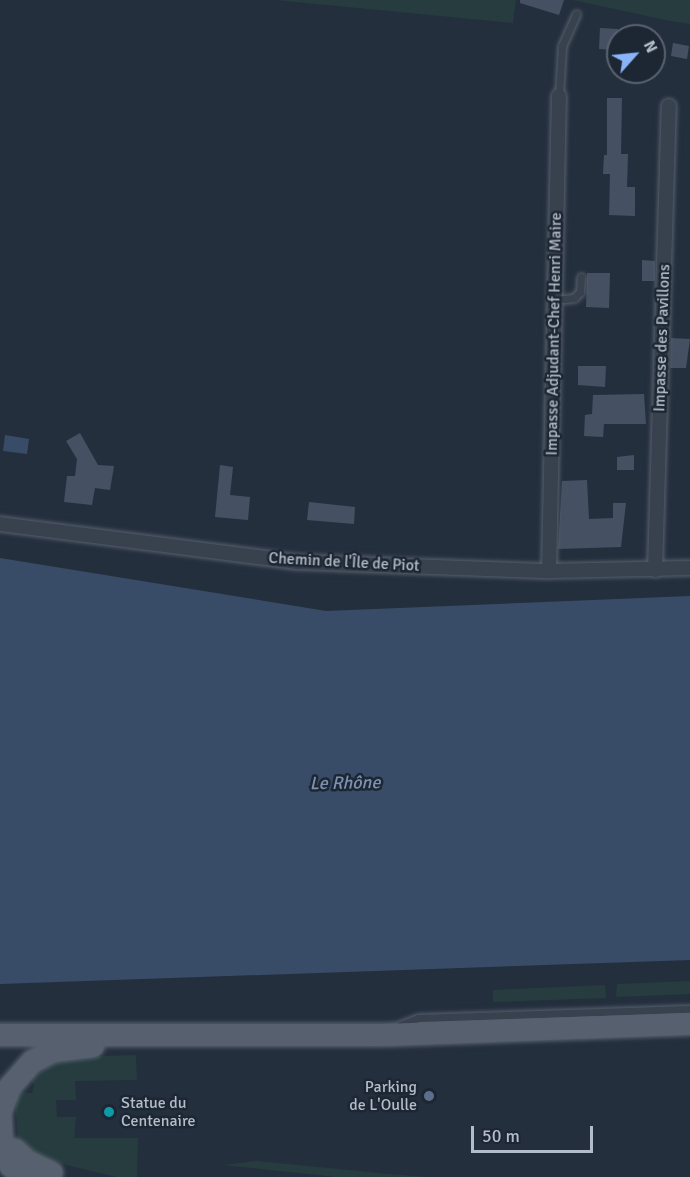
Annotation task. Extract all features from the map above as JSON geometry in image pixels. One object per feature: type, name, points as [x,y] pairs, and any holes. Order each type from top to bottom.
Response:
[{"type":"main road","points":[[0,1035],[384,1035],[690,1024]]},
{"type":"main road","points":[[60,1175],[12,1169],[2,1146],[0,1113],[10,1087],[32,1062],[53,1051],[187,1034]]},
{"type":"main road","points":[[0,1129],[21,1157],[60,1175]]},
{"type":"street","name":"Impasse Adjudant-Chef Henri Maire","points":[[549,571],[560,96]]},
{"type":"street","name":"Impasse des Pavillons","points":[[656,570],[669,106]]},
{"type":"street","name":"Chemin de l'Île de Piot","points":[[0,524],[298,562],[549,571],[690,568]]},
{"type":"lane","points":[[560,96],[562,46],[576,14]]},
{"type":"lane","points":[[555,300],[574,298],[580,292],[581,277]]},
{"type":"lane","points":[[384,1035],[418,1018],[690,1009]]},
{"type":"green space","points":[[275,0],[516,0],[513,23]]},
{"type":"green space","points":[[573,0],[690,0],[690,24],[670,21]]},
{"type":"green space","points":[[690,981],[690,994],[616,997],[617,984]]},
{"type":"green space","points":[[605,985],[606,998],[493,1002],[493,990]]},
{"type":"green space","points":[[136,1055],[137,1080],[75,1081],[76,1100],[56,1100],[57,1117],[76,1117],[74,1138],[138,1138],[137,1177],[116,1177],[46,1160],[18,1140],[15,1102],[20,1092],[32,1093],[34,1085],[30,1078],[43,1068],[57,1060],[73,1057]]},
{"type":"green space","points":[[257,1161],[427,1177],[336,1177],[223,1165]]},
{"type":"water","points":[[5,435],[29,439],[27,454],[3,451]]},
{"type":"water","name":"Le Rhône","points":[[0,558],[326,611],[690,596],[690,960],[0,984]]},
{"type":"building","points":[[520,0],[564,0],[559,15],[520,3]]},
{"type":"building","points":[[600,28],[606,28],[606,49],[599,49]]},
{"type":"building","points":[[673,43],[689,46],[687,59],[671,56]]},
{"type":"building","points":[[607,98],[622,98],[621,154],[628,154],[627,187],[635,187],[635,216],[609,215],[610,174],[603,174],[604,155],[607,155]]},
{"type":"building","points":[[642,260],[655,261],[655,281],[642,281]]},
{"type":"building","points":[[587,273],[610,273],[609,308],[586,307]]},
{"type":"building","points":[[671,338],[690,339],[686,368],[670,368]]},
{"type":"building","points":[[578,366],[606,366],[605,387],[578,385]]},
{"type":"building","points":[[644,394],[646,424],[604,424],[603,437],[584,436],[585,415],[592,414],[593,395]]},
{"type":"building","points":[[80,433],[98,465],[114,466],[110,490],[95,488],[92,505],[64,502],[67,476],[75,476],[77,459],[66,441]]},
{"type":"building","points":[[634,455],[634,470],[617,470],[617,457]]},
{"type":"building","points":[[220,465],[233,467],[230,495],[250,497],[248,520],[215,517]]},
{"type":"building","points":[[587,480],[589,519],[613,518],[613,503],[626,503],[621,547],[558,549],[562,481]]},
{"type":"building","points":[[309,502],[355,507],[354,524],[307,520]]},
{"type":"place","name":"Parking de L'Oulle","points":[[429,1096]]},
{"type":"place","name":"Statue du Centenaire","points":[[109,1112]]}]
